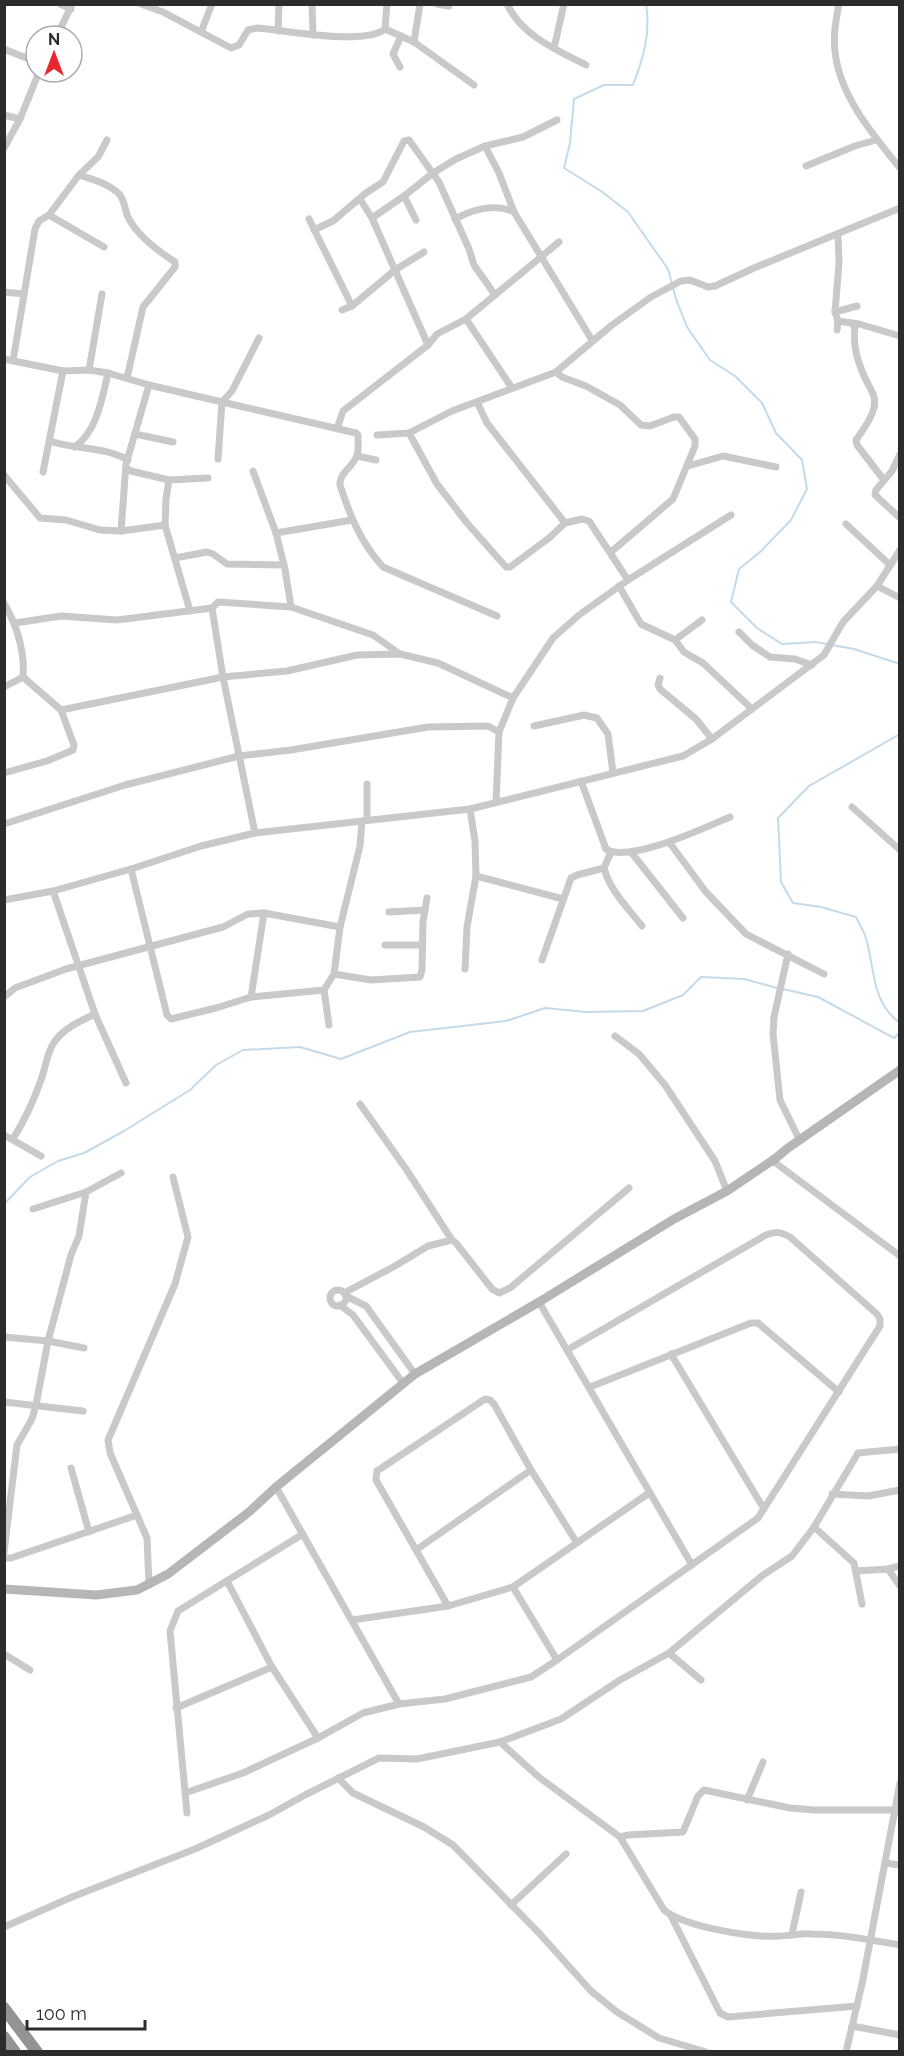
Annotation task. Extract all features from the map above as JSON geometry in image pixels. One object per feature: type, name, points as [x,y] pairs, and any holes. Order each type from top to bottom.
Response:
[{"type":"highway","points":[[4,2008],[37,2052]]},
{"type":"highway","points":[[4,2037],[15,2052]]},
{"type":"street","points":[[60,4],[71,7],[63,24]]},
{"type":"street","points":[[141,4],[165,8],[201,32],[231,48],[239,45],[248,30],[252,28],[313,35],[372,36],[385,28]]},
{"type":"street","points":[[201,32],[212,4]]},
{"type":"street","points":[[278,30],[279,4]]},
{"type":"street","points":[[312,4],[313,35]]},
{"type":"street","points":[[385,28],[387,4]]},
{"type":"street","points":[[414,42],[420,4]]},
{"type":"street","points":[[437,4],[449,6]]},
{"type":"street","points":[[507,4],[513,17],[530,33],[586,65]]},
{"type":"street","points":[[554,48],[564,4]]},
{"type":"street","points":[[839,4],[835,54],[846,89],[876,140],[900,168]]},
{"type":"street","points":[[385,28],[414,42],[474,85]]},
{"type":"street","points":[[400,67],[393,54],[401,36]]},
{"type":"street","points":[[4,49],[24,57]]},
{"type":"street","points":[[4,148],[20,119],[34,84]]},
{"type":"street","points":[[4,115],[20,119]]},
{"type":"street","points":[[372,218],[456,159],[485,146],[523,137],[557,120]]},
{"type":"street","points":[[13,361],[35,229],[39,221],[49,215],[79,174],[98,157],[106,140]]},
{"type":"street","points":[[314,230],[333,221],[383,182],[405,140],[409,140],[439,182],[471,258],[495,295]]},
{"type":"street","points":[[806,166],[876,140]]},
{"type":"street","points":[[485,146],[499,172],[514,212],[592,340]]},
{"type":"street","points":[[79,174],[119,193],[128,217],[138,232],[175,262],[175,267],[142,307],[127,378]]},
{"type":"street","points":[[404,196],[416,220]]},
{"type":"street","points":[[360,199],[372,218],[428,345]]},
{"type":"street","points":[[377,435],[409,433],[452,411],[556,372],[592,340],[651,297],[681,281],[690,280],[708,287],[715,286],[900,208]]},
{"type":"street","points":[[455,219],[478,209],[508,209],[514,212]]},
{"type":"street","points":[[49,215],[104,247]]},
{"type":"street","points":[[309,219],[352,306]]},
{"type":"street","points":[[837,330],[838,321],[835,312],[839,263],[838,234]]},
{"type":"street","points":[[337,429],[343,411],[428,345],[437,333],[466,318],[541,254],[559,242]]},
{"type":"street","points":[[342,310],[352,306],[395,270],[424,252]]},
{"type":"street","points":[[4,292],[24,294]]},
{"type":"street","points":[[89,370],[102,294]]},
{"type":"street","points":[[835,312],[857,306]]},
{"type":"street","points":[[466,318],[512,388]]},
{"type":"street","points":[[838,321],[900,336]]},
{"type":"street","points":[[852,324],[855,327],[856,351],[875,398],[868,423],[856,440],[857,445],[884,480]]},
{"type":"street","points":[[218,459],[222,402],[232,391],[259,338]]},
{"type":"street","points":[[4,359],[63,371],[89,370],[108,373],[358,435],[357,456],[339,480],[352,520],[371,554],[383,567],[496,616]]},
{"type":"street","points":[[43,472],[63,371]]},
{"type":"street","points":[[556,372],[620,405],[641,425],[650,426],[679,417],[695,439],[688,466],[674,499],[610,552]]},
{"type":"street","points":[[75,447],[89,434],[108,373]]},
{"type":"street","points":[[122,531],[127,464],[150,385]]},
{"type":"street","points":[[477,402],[487,423],[565,523]]},
{"type":"street","points":[[409,433],[437,484],[506,567],[510,567],[549,538],[565,523],[582,519],[589,521],[628,580]]},
{"type":"street","points":[[135,434],[173,442]]},
{"type":"street","points":[[85,440],[86,448]]},
{"type":"street","points":[[50,441],[70,447],[115,452],[131,471],[169,480],[208,478]]},
{"type":"street","points":[[900,454],[875,495],[900,518]]},
{"type":"street","points":[[357,456],[376,460]]},
{"type":"street","points":[[688,466],[723,456],[776,467]]},
{"type":"street","points":[[253,471],[276,533],[291,607]]},
{"type":"street","points":[[4,475],[40,518],[66,520],[100,530],[122,531],[165,525]]},
{"type":"street","points":[[169,480],[165,525],[190,611]]},
{"type":"street","points":[[496,802],[499,732],[513,698],[553,638],[619,586],[731,515]]},
{"type":"street","points":[[276,533],[352,520]]},
{"type":"street","points":[[846,524],[890,565]]},
{"type":"street","points":[[4,900],[52,891],[201,846],[255,833],[471,809],[683,756],[712,739],[824,655],[843,622],[877,586],[900,550]]},
{"type":"street","points":[[175,558],[207,552],[227,564],[284,565]]},
{"type":"street","points":[[619,586],[641,624],[675,640],[684,652],[703,663],[753,709]]},
{"type":"street","points":[[877,586],[900,598]]},
{"type":"street","points":[[15,623],[61,616],[117,620],[212,608],[218,602],[291,607],[373,636],[400,654]]},
{"type":"street","points":[[4,603],[15,623],[24,660],[23,676]]},
{"type":"street","points":[[212,608],[223,677],[255,833]]},
{"type":"street","points":[[675,640],[702,620]]},
{"type":"street","points":[[739,632],[752,645],[770,657],[795,659],[812,665]]},
{"type":"street","points":[[61,710],[223,677],[287,671],[357,656],[400,654],[438,663],[513,698]]},
{"type":"street","points":[[4,687],[23,676]]},
{"type":"street","points":[[4,773],[47,761],[73,750],[74,745],[61,710],[23,676]]},
{"type":"street","points":[[660,678],[658,685],[660,689],[696,719],[712,739]]},
{"type":"street","points":[[534,726],[584,715],[597,718],[608,734],[613,773]]},
{"type":"street","points":[[4,824],[125,785],[239,756],[313,747],[428,727],[488,726],[499,732]]},
{"type":"street","points":[[581,781],[606,849],[611,852],[630,852],[669,842],[730,817]]},
{"type":"street","points":[[329,1025],[324,990],[334,974],[340,927],[365,821],[367,784]]},
{"type":"street","points":[[852,807],[900,850]]},
{"type":"street","points":[[465,969],[467,927],[476,876],[471,809]]},
{"type":"street","points":[[669,842],[706,892],[746,934],[824,974]]},
{"type":"street","points":[[604,868],[611,852]]},
{"type":"street","points":[[630,852],[683,918]]},
{"type":"street","points":[[542,960],[571,879],[577,875],[604,868]]},
{"type":"street","points":[[604,868],[618,896],[642,926]]},
{"type":"street","points":[[131,869],[167,1015],[171,1019],[251,997],[324,990]]},
{"type":"street","points":[[476,876],[563,899]]},
{"type":"street","points":[[52,891],[95,1014],[126,1083]]},
{"type":"street","points":[[334,974],[370,980],[420,977],[427,898]]},
{"type":"street","points":[[388,912],[425,910]]},
{"type":"street","points":[[4,997],[15,988],[66,969],[223,927],[248,914],[264,913],[340,927]]},
{"type":"street","points":[[251,997],[264,913]]},
{"type":"street","points":[[385,945],[422,945]]},
{"type":"street","points":[[788,954],[774,1017],[778,1089],[784,1109],[800,1141]]},
{"type":"street","points":[[13,1139],[40,1082],[53,1044],[68,1029],[95,1014]]},
{"type":"street","points":[[615,1036],[639,1054],[665,1085],[715,1161],[727,1191]]},
{"type":"street","points":[[4,1589],[96,1596],[137,1590],[150,1585],[249,1512],[276,1487],[415,1374],[539,1302],[674,1219],[727,1191],[900,1070]]},
{"type":"street","points":[[360,1104],[452,1240],[492,1289],[499,1293],[510,1288],[629,1188]]},
{"type":"street","points":[[4,1135],[41,1156]]},
{"type":"street","points":[[773,1161],[900,1256]]},
{"type":"street","points":[[33,1209],[86,1192],[121,1173]]},
{"type":"street","points":[[150,1585],[147,1538],[110,1454],[108,1440],[175,1284],[188,1237],[172,1177]]},
{"type":"street","points":[[4,1552],[17,1445],[32,1419],[36,1405],[48,1341],[71,1255],[79,1236],[86,1192]]},
{"type":"street","points":[[185,1792],[243,1773],[318,1738],[363,1713],[399,1704],[445,1699],[531,1677],[557,1660],[759,1518],[880,1326],[880,1319],[782,1232],[766,1235],[567,1350]]},
{"type":"street","points":[[345,1294],[428,1246],[452,1240]]},
{"type":"street","points":[[403,1383],[353,1316],[340,1305],[332,1303],[331,1295],[337,1290],[366,1306],[415,1374]]},
{"type":"street","points":[[340,1305],[346,1300],[345,1294]]},
{"type":"street","points":[[539,1302],[692,1565]]},
{"type":"street","points":[[590,1387],[751,1323],[759,1323],[839,1392]]},
{"type":"street","points":[[4,1337],[48,1341],[84,1348]]},
{"type":"street","points":[[672,1354],[764,1509]]},
{"type":"street","points":[[448,1606],[376,1480],[377,1471],[485,1399],[494,1404],[531,1470],[577,1543]]},
{"type":"street","points":[[4,1402],[83,1411]]},
{"type":"street","points":[[4,1926],[195,1849],[269,1815],[379,1758],[417,1759],[500,1742],[561,1719],[620,1680],[669,1653],[764,1575],[792,1556],[814,1527],[858,1453],[900,1449]]},
{"type":"street","points":[[71,1468],[89,1532]]},
{"type":"street","points":[[416,1550],[531,1470]]},
{"type":"street","points":[[276,1487],[399,1704]]},
{"type":"street","points":[[832,1494],[868,1496],[900,1490]]},
{"type":"street","points":[[352,1620],[448,1606],[513,1587],[650,1493]]},
{"type":"street","points":[[4,1558],[11,1558],[137,1515]]},
{"type":"street","points":[[814,1527],[854,1563],[862,1604]]},
{"type":"street","points":[[187,1813],[170,1631],[173,1621],[178,1611],[303,1534]]},
{"type":"street","points":[[856,1571],[900,1566]]},
{"type":"street","points":[[888,1569],[900,1586]]},
{"type":"street","points":[[227,1581],[272,1667],[318,1738]]},
{"type":"street","points":[[513,1587],[557,1660]]},
{"type":"street","points":[[669,1653],[701,1680]]},
{"type":"street","points":[[4,1654],[30,1670]]},
{"type":"street","points":[[176,1708],[272,1667]]},
{"type":"street","points":[[500,1742],[540,1778],[620,1837],[664,1910],[671,1916],[685,1922],[735,1933],[779,1936],[813,1934],[900,1945]]},
{"type":"street","points":[[747,1800],[763,1762]]},
{"type":"street","points":[[338,1778],[353,1793],[424,1827],[453,1845],[591,1991],[616,2012],[659,2037],[685,2048],[706,2052]]},
{"type":"street","points":[[846,2052],[897,1812],[900,1783]]},
{"type":"street","points":[[620,1837],[683,1832],[698,1796],[704,1790],[747,1800],[815,1810],[897,1812]]},
{"type":"street","points":[[512,1905],[566,1854]]},
{"type":"street","points":[[885,1863],[900,1865]]},
{"type":"street","points":[[792,1934],[801,1892]]},
{"type":"street","points":[[671,1916],[723,2015],[728,2017],[857,2006]]},
{"type":"street","points":[[852,2026],[900,2035]]},
{"type":"waterway","points":[[646,4],[645,46],[633,85],[604,85],[574,99],[570,143],[564,168],[601,191],[628,212],[668,269],[687,327],[710,360],[735,376],[762,403],[776,433],[802,460],[807,489],[791,520],[760,552],[739,569],[731,602],[757,628],[782,644],[816,642],[854,649],[900,664]]},
{"type":"waterway","points":[[900,734],[809,786],[778,818],[781,882],[793,903],[821,907],[856,917],[866,938],[879,995],[891,1015],[900,1023]]},
{"type":"waterway","points":[[4,1204],[30,1177],[58,1161],[84,1153],[124,1131],[190,1090],[216,1065],[243,1050],[300,1047],[341,1059],[410,1032],[506,1021],[545,1008],[586,1012],[643,1011],[683,995],[701,977],[744,979],[777,988]]},
{"type":"waterway","points":[[783,989],[818,997],[894,1038],[900,1032]]}]
